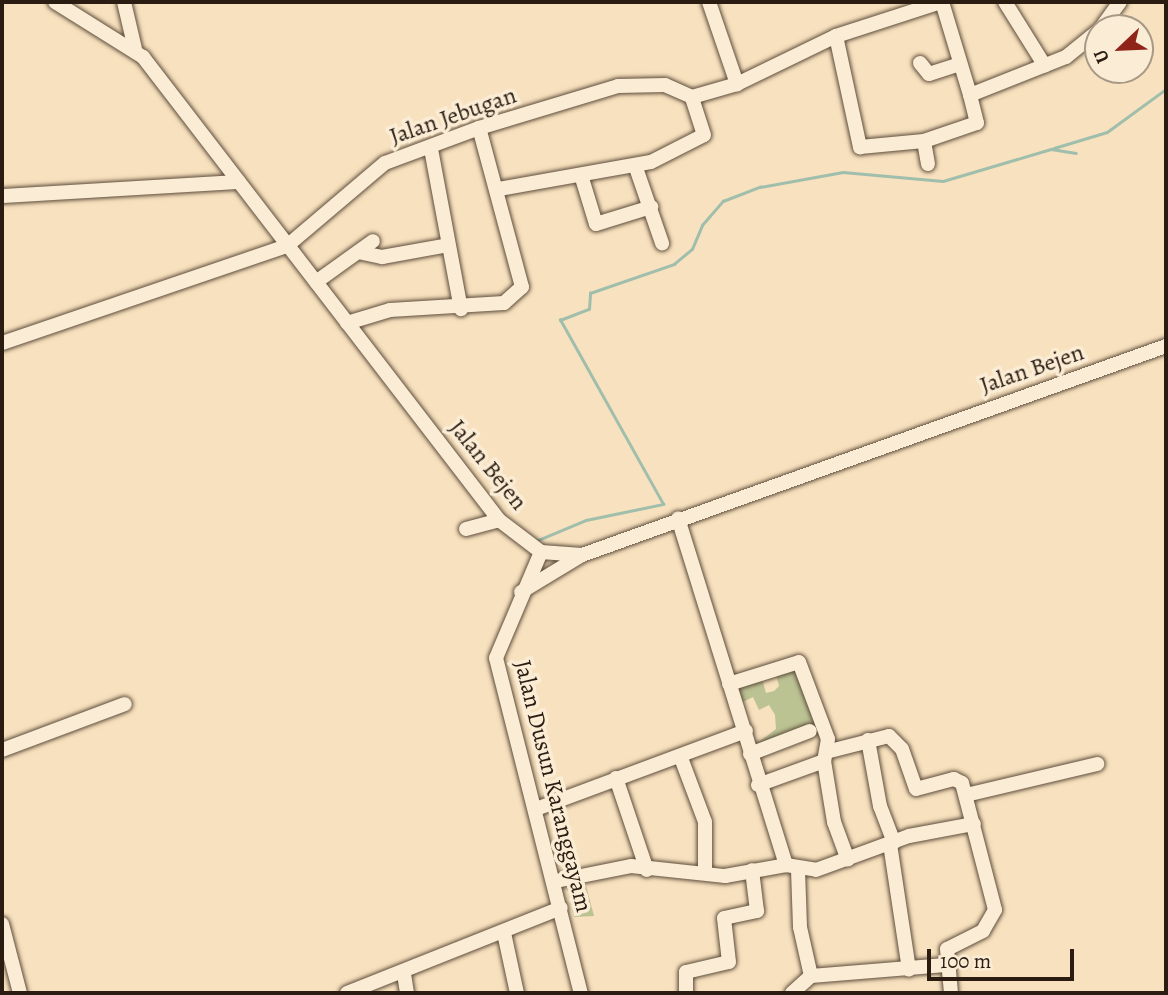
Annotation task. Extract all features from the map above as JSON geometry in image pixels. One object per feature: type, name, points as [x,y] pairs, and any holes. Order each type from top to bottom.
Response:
[{"type":"street","name":"Jalan Bejen","points":[[55,2],[135,50],[499,520],[541,552],[582,555],[678,518],[1166,346]]},
{"type":"street","points":[[124,2],[135,50]]},
{"type":"street","points":[[709,2],[737,85]]},
{"type":"street","points":[[499,189],[635,165],[704,135],[692,97],[737,85],[836,36],[941,2],[968,89],[975,126],[924,142],[860,147],[836,36]]},
{"type":"street","points":[[1005,2],[1045,66]]},
{"type":"street","points":[[968,89],[1045,66],[1066,57],[1084,42]]},
{"type":"street","points":[[920,63],[929,74],[960,64]]},
{"type":"street","name":"Jalan Jebugan","points":[[2,343],[37,339],[288,246],[361,178],[385,163],[431,149],[479,128],[618,86],[652,84],[692,97]]},
{"type":"street","points":[[347,323],[390,310],[461,310],[504,303],[522,287],[499,189],[479,128]]},
{"type":"street","points":[[924,142],[928,164]]},
{"type":"street","points":[[431,149],[461,310]]},
{"type":"street","points":[[635,165],[662,243]]},
{"type":"street","points":[[582,174],[596,224],[650,207]]},
{"type":"street","points":[[2,196],[239,182]]},
{"type":"street","points":[[316,282],[373,241]]},
{"type":"street","points":[[358,252],[382,257],[448,244]]},
{"type":"street","points":[[678,518],[746,731],[758,785],[792,868],[800,927],[811,976]]},
{"type":"street","points":[[466,529],[499,520]]},
{"type":"street","name":"Jalan Dusun Karanggayam","points":[[541,552],[520,593],[496,658],[556,881],[581,993]]},
{"type":"street","points":[[520,593],[582,555]]},
{"type":"street","points":[[729,684],[798,661],[824,725],[825,757],[834,822],[848,860]]},
{"type":"street","points":[[2,750],[125,704]]},
{"type":"street","points":[[536,808],[616,778],[681,758],[746,731]]},
{"type":"street","points":[[750,754],[810,731]]},
{"type":"street","points":[[758,785],[868,740],[889,736],[898,741],[916,789],[954,779],[966,795],[995,910],[982,931],[950,945],[946,965],[951,993]]},
{"type":"street","points":[[868,740],[880,806],[892,843],[909,970]]},
{"type":"street","points":[[681,758],[705,822],[705,872]]},
{"type":"street","points":[[966,795],[1097,764]]},
{"type":"street","points":[[616,778],[647,870]]},
{"type":"street","points":[[556,881],[631,866],[647,870],[705,872],[724,876],[752,870],[792,868],[848,860],[892,843],[974,824]]},
{"type":"street","points":[[686,993],[686,972],[729,962],[724,918],[757,911],[752,870]]},
{"type":"street","points":[[347,993],[404,974],[561,908]]},
{"type":"street","points":[[2,924],[20,993]]},
{"type":"street","points":[[504,933],[517,993]]},
{"type":"street","points":[[792,993],[811,976],[946,965]]},
{"type":"street","points":[[404,974],[407,993]]},
{"type":"green space","points":[[797,663],[820,721],[751,748],[776,729],[775,715],[769,705],[759,710],[753,697],[737,705],[732,685],[761,675],[766,693],[774,691],[779,686],[775,671]]},
{"type":"green space","points":[[584,878],[594,916],[574,917],[566,883]]},
{"type":"waterway","points":[[1054,148],[1107,132],[1166,89]]},
{"type":"waterway","points":[[536,541],[586,520],[663,504],[560,320],[589,309],[590,293],[674,264],[692,249],[702,225],[723,201],[760,187],[843,172],[943,181],[1051,149],[1076,153]]}]
